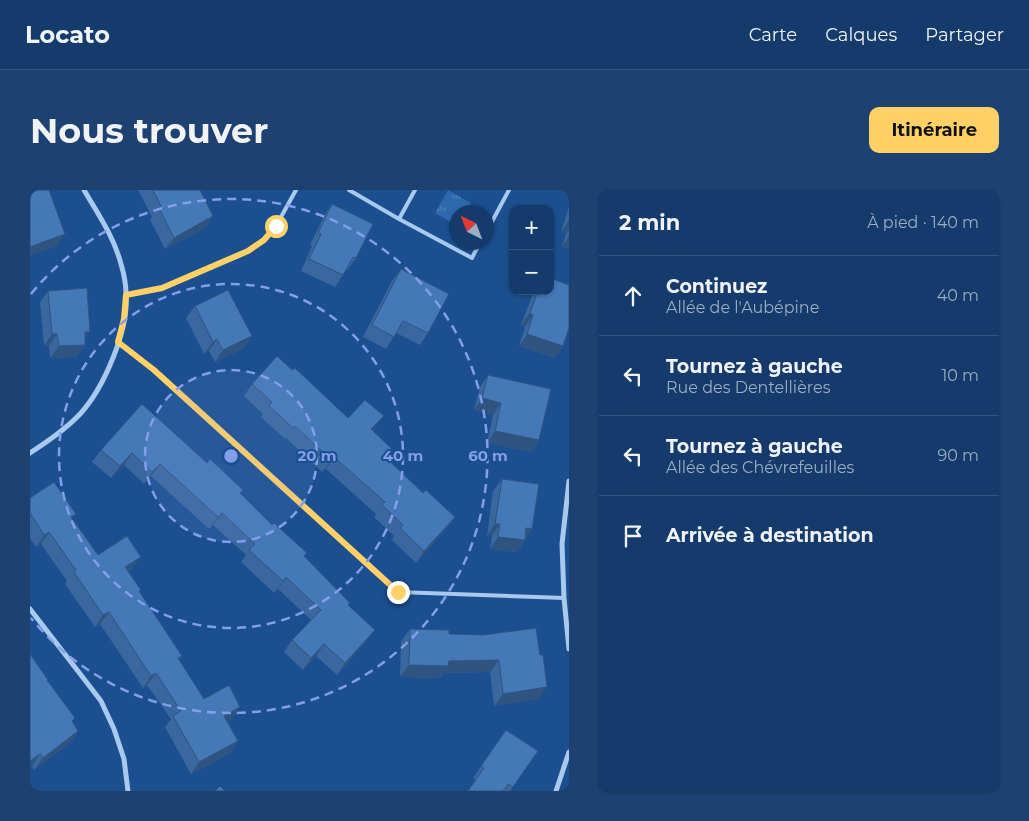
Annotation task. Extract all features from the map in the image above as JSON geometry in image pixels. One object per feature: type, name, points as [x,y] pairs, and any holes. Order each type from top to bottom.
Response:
[{"type":"street","points":[[30,453],[58,434],[81,413],[97,390],[109,367],[124,319],[126,295],[121,264],[108,231],[84,190]]},
{"type":"street","points":[[569,482],[562,544],[564,598],[569,649]]},
{"type":"street","points":[[30,609],[101,701],[114,729],[124,759],[128,791]]},
{"type":"street","points":[[556,791],[569,752]]},
{"type":"lane","points":[[126,295],[162,288],[248,251],[264,240],[276,226],[296,190]]},
{"type":"lane","points":[[349,190],[449,246]]},
{"type":"lane","points":[[399,219],[415,190]]},
{"type":"lane","points":[[494,217],[510,190]]},
{"type":"lane","points":[[457,250],[472,258],[476,250]]},
{"type":"lane","points":[[118,342],[154,370],[398,592],[564,598]]},
{"type":"green space","points":[[448,190],[471,203],[470,205],[449,205],[449,221],[435,213]]},
{"type":"building","points":[[30,190],[49,190],[65,234],[30,247]]},
{"type":"building","points":[[153,190],[200,190],[213,216],[174,238],[159,208],[161,206]]},
{"type":"building","points":[[332,204],[373,224],[356,258],[353,257],[343,275],[309,259],[321,234],[318,233]]},
{"type":"building","points":[[401,269],[449,294],[428,333],[403,321],[394,337],[372,325]]},
{"type":"building","points":[[554,279],[569,285],[569,328],[563,346],[527,334],[533,315],[530,313],[537,295],[554,295]]},
{"type":"building","points":[[87,288],[90,332],[85,332],[85,345],[59,346],[57,334],[52,334],[48,291]]},
{"type":"building","points":[[228,290],[252,336],[223,350],[217,339],[213,342],[195,306]]},
{"type":"building","points":[[277,356],[292,370],[295,368],[348,418],[365,400],[384,416],[371,429],[392,449],[385,457],[423,493],[426,490],[455,517],[424,551],[400,528],[403,525],[382,505],[385,502],[334,457],[331,460],[295,426],[293,428],[269,406],[272,402],[252,384]]},
{"type":"building","points":[[488,375],[551,389],[539,440],[495,431],[501,403],[482,398]]},
{"type":"building","points":[[142,404],[207,463],[210,459],[243,490],[240,493],[272,525],[274,523],[307,553],[304,556],[350,603],[348,605],[375,630],[345,663],[324,644],[311,658],[292,640],[321,610],[286,577],[283,581],[249,550],[255,544],[222,513],[218,517],[160,464],[152,472],[132,453],[120,466],[101,450]]},
{"type":"building","points":[[502,479],[539,484],[532,529],[526,528],[525,540],[498,537],[500,524],[495,524]]},
{"type":"building","points":[[54,482],[76,514],[71,517],[98,555],[127,536],[141,557],[125,567],[182,656],[178,658],[204,699],[229,685],[240,707],[224,716],[238,741],[199,762],[173,716],[181,711],[156,673],[151,676],[109,612],[103,615],[74,572],[76,570],[49,532],[44,535],[30,513],[30,498]]},
{"type":"building","points":[[536,628],[540,655],[543,655],[547,687],[503,694],[499,660],[449,661],[448,666],[409,665],[410,629],[449,630],[449,634],[483,635]]},
{"type":"building","points":[[30,654],[75,718],[72,721],[78,731],[43,758],[40,754],[30,761]]},
{"type":"building","points":[[506,730],[538,751],[513,787],[508,784],[503,791],[468,791],[484,768],[481,766]]},
{"type":"building","points":[[220,786],[225,791],[215,791]]},
{"type":"route","points":[[276,226],[264,240],[248,251],[162,288],[126,295],[124,319],[118,342],[154,370],[398,592]]}]
